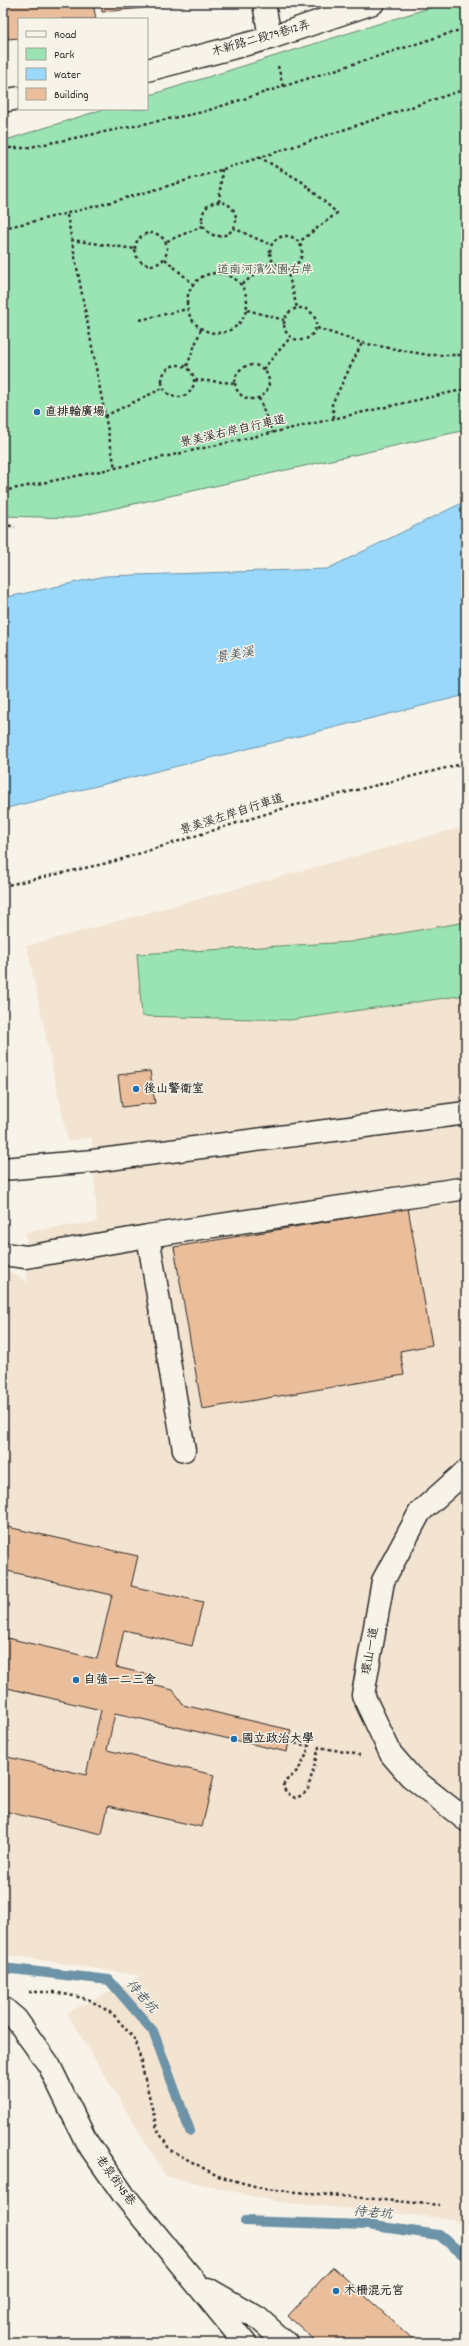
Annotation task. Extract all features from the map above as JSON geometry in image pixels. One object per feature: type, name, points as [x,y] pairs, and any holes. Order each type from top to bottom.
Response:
[{"type":"street","points":[[264,3],[270,38]]},
{"type":"street","name":"木新路二段79巷12弄","points":[[148,70],[270,38],[373,3]]},
{"type":"street","points":[[3,101],[18,98]]},
{"type":"street","points":[[3,1169],[93,1161],[466,1113]]},
{"type":"street","points":[[3,1254],[26,1258],[148,1236],[460,1189]]},
{"type":"street","points":[[148,1236],[184,1450]]},
{"type":"street","name":"環山一道","points":[[466,1471],[420,1512],[384,1581],[363,1695],[391,1754],[410,1776],[466,1820]]},
{"type":"street","name":"老泉街45巷","points":[[3,2008],[16,2019],[49,2065],[90,2147],[123,2194],[245,2343]]},
{"type":"street","points":[[195,2282],[258,2318],[286,2343]]},
{"type":"path","points":[[3,148],[25,148],[203,112],[466,28]]},
{"type":"path","points":[[3,228],[66,215],[222,169],[466,89]]},
{"type":"path","points":[[258,157],[300,181],[337,213],[299,242]]},
{"type":"path","points":[[219,202],[222,169]]},
{"type":"path","points":[[219,202],[228,205],[234,211],[236,220],[233,228],[226,234],[217,236],[210,233],[203,226],[202,217],[205,209],[212,203],[219,202]]},
{"type":"path","points":[[66,215],[115,468]]},
{"type":"path","points":[[167,241],[203,226]]},
{"type":"path","points":[[233,228],[271,245]]},
{"type":"path","points":[[152,232],[161,234],[167,241],[168,250],[164,259],[158,264],[150,265],[143,263],[137,257],[135,249],[137,240],[143,234],[152,232]]},
{"type":"path","points":[[284,236],[292,237],[299,242],[303,250],[302,259],[296,266],[287,269],[279,267],[272,262],[270,254],[271,245],[276,239],[284,236]]},
{"type":"path","points":[[71,240],[135,249]]},
{"type":"path","points":[[164,259],[193,284]]},
{"type":"path","points":[[241,284],[272,262]]},
{"type":"path","points":[[287,269],[297,308]]},
{"type":"path","points":[[212,272],[223,272],[233,276],[241,284],[247,297],[247,310],[243,321],[234,329],[223,333],[212,333],[201,329],[192,320],[187,309],[187,296],[193,284],[201,276],[212,272]]},
{"type":"path","points":[[297,308],[305,308],[312,313],[316,320],[317,328],[313,336],[306,340],[298,341],[290,338],[284,330],[284,320],[289,312],[297,308]]},
{"type":"path","points":[[140,320],[187,309]]},
{"type":"path","points":[[247,310],[284,320]]},
{"type":"path","points":[[317,328],[362,342],[428,356],[466,355]]},
{"type":"path","points":[[187,366],[201,329]]},
{"type":"path","points":[[263,369],[290,338]]},
{"type":"path","points":[[334,418],[332,404],[362,342]]},
{"type":"path","points":[[178,364],[187,366],[192,372],[195,380],[193,389],[182,396],[169,395],[163,388],[161,379],[164,372],[170,366],[178,364]]},
{"type":"path","points":[[254,365],[263,369],[268,376],[269,384],[266,392],[259,398],[251,399],[243,396],[237,391],[235,383],[238,374],[244,367],[254,365]]},
{"type":"path","points":[[195,380],[235,383]]},
{"type":"path","points":[[105,416],[163,388]]},
{"type":"path","name":"景美溪右岸自行車道","points":[[3,491],[115,468],[466,389]]},
{"type":"path","points":[[259,398],[272,433]]},
{"type":"path","points":[[3,524],[15,527]]},
{"type":"path","name":"景美溪左岸自行車道","points":[[3,886],[112,862],[288,807],[466,762]]},
{"type":"path","points":[[289,1742],[309,1746],[305,1760],[293,1775],[286,1779],[284,1786],[286,1792],[295,1798],[303,1795],[308,1789],[319,1747],[354,1755],[391,1754]]},
{"type":"path","points":[[26,1992],[54,1992],[88,1999],[112,2014],[136,2041],[157,2128],[170,2150],[218,2176],[265,2189],[439,2205]]},
{"type":"shaded area","points":[[466,826],[466,2232],[454,2219],[280,2202],[166,2176],[67,2013],[142,1976],[3,1954],[3,1268],[27,1282],[26,1232],[97,1222],[92,1137],[68,1141],[27,946]]},
{"type":"green space","name":"道南河濱公園右岸","points":[[445,3],[466,3],[466,430],[71,518],[3,516],[3,141],[101,110],[148,110],[148,96]]},
{"type":"green space","points":[[466,922],[466,995],[290,1020],[142,1016],[137,954],[350,942]]},
{"type":"water","name":"景美溪","points":[[466,501],[466,695],[3,809],[3,598],[105,576],[327,569]]},
{"type":"building","points":[[3,3],[93,3],[96,18],[18,18],[18,38],[8,39]]},
{"type":"building","points":[[101,3],[194,3],[102,12]]},
{"type":"building","name":"後山警衛室","points":[[150,1071],[155,1103],[122,1107],[118,1075]]},
{"type":"building","points":[[408,1208],[432,1345],[400,1351],[404,1375],[202,1409],[174,1247]]},
{"type":"building","name":"自強一二三舍","points":[[3,1526],[138,1556],[131,1586],[203,1602],[192,1646],[124,1630],[116,1667],[150,1675],[148,1684],[173,1690],[183,1705],[291,1730],[287,1752],[115,1713],[107,1750],[214,1775],[202,1827],[108,1806],[102,1834],[3,1811],[3,1756],[86,1775],[101,1710],[3,1687],[3,1637],[97,1659],[112,1595],[3,1570]]},
{"type":"building","name":"木柵混元宮","points":[[333,2267],[417,2343],[318,2343],[288,2316]]},
{"type":"waterway","name":"待老坑","points":[[3,1968],[109,1980],[153,2031],[190,2131]]},
{"type":"waterway","name":"待老坑","points":[[245,2221],[367,2225],[439,2235],[466,2257]]},
{"type":"place","name":"直排輪廣場","points":[[37,412]]},
{"type":"place","name":"後山警衛室","points":[[136,1089]]},
{"type":"place","name":"自強一二三舍","points":[[76,1680]]},
{"type":"place","name":"國立政治大學","points":[[234,1739]]},
{"type":"place","name":"木柵混元宮","points":[[336,2291]]}]
